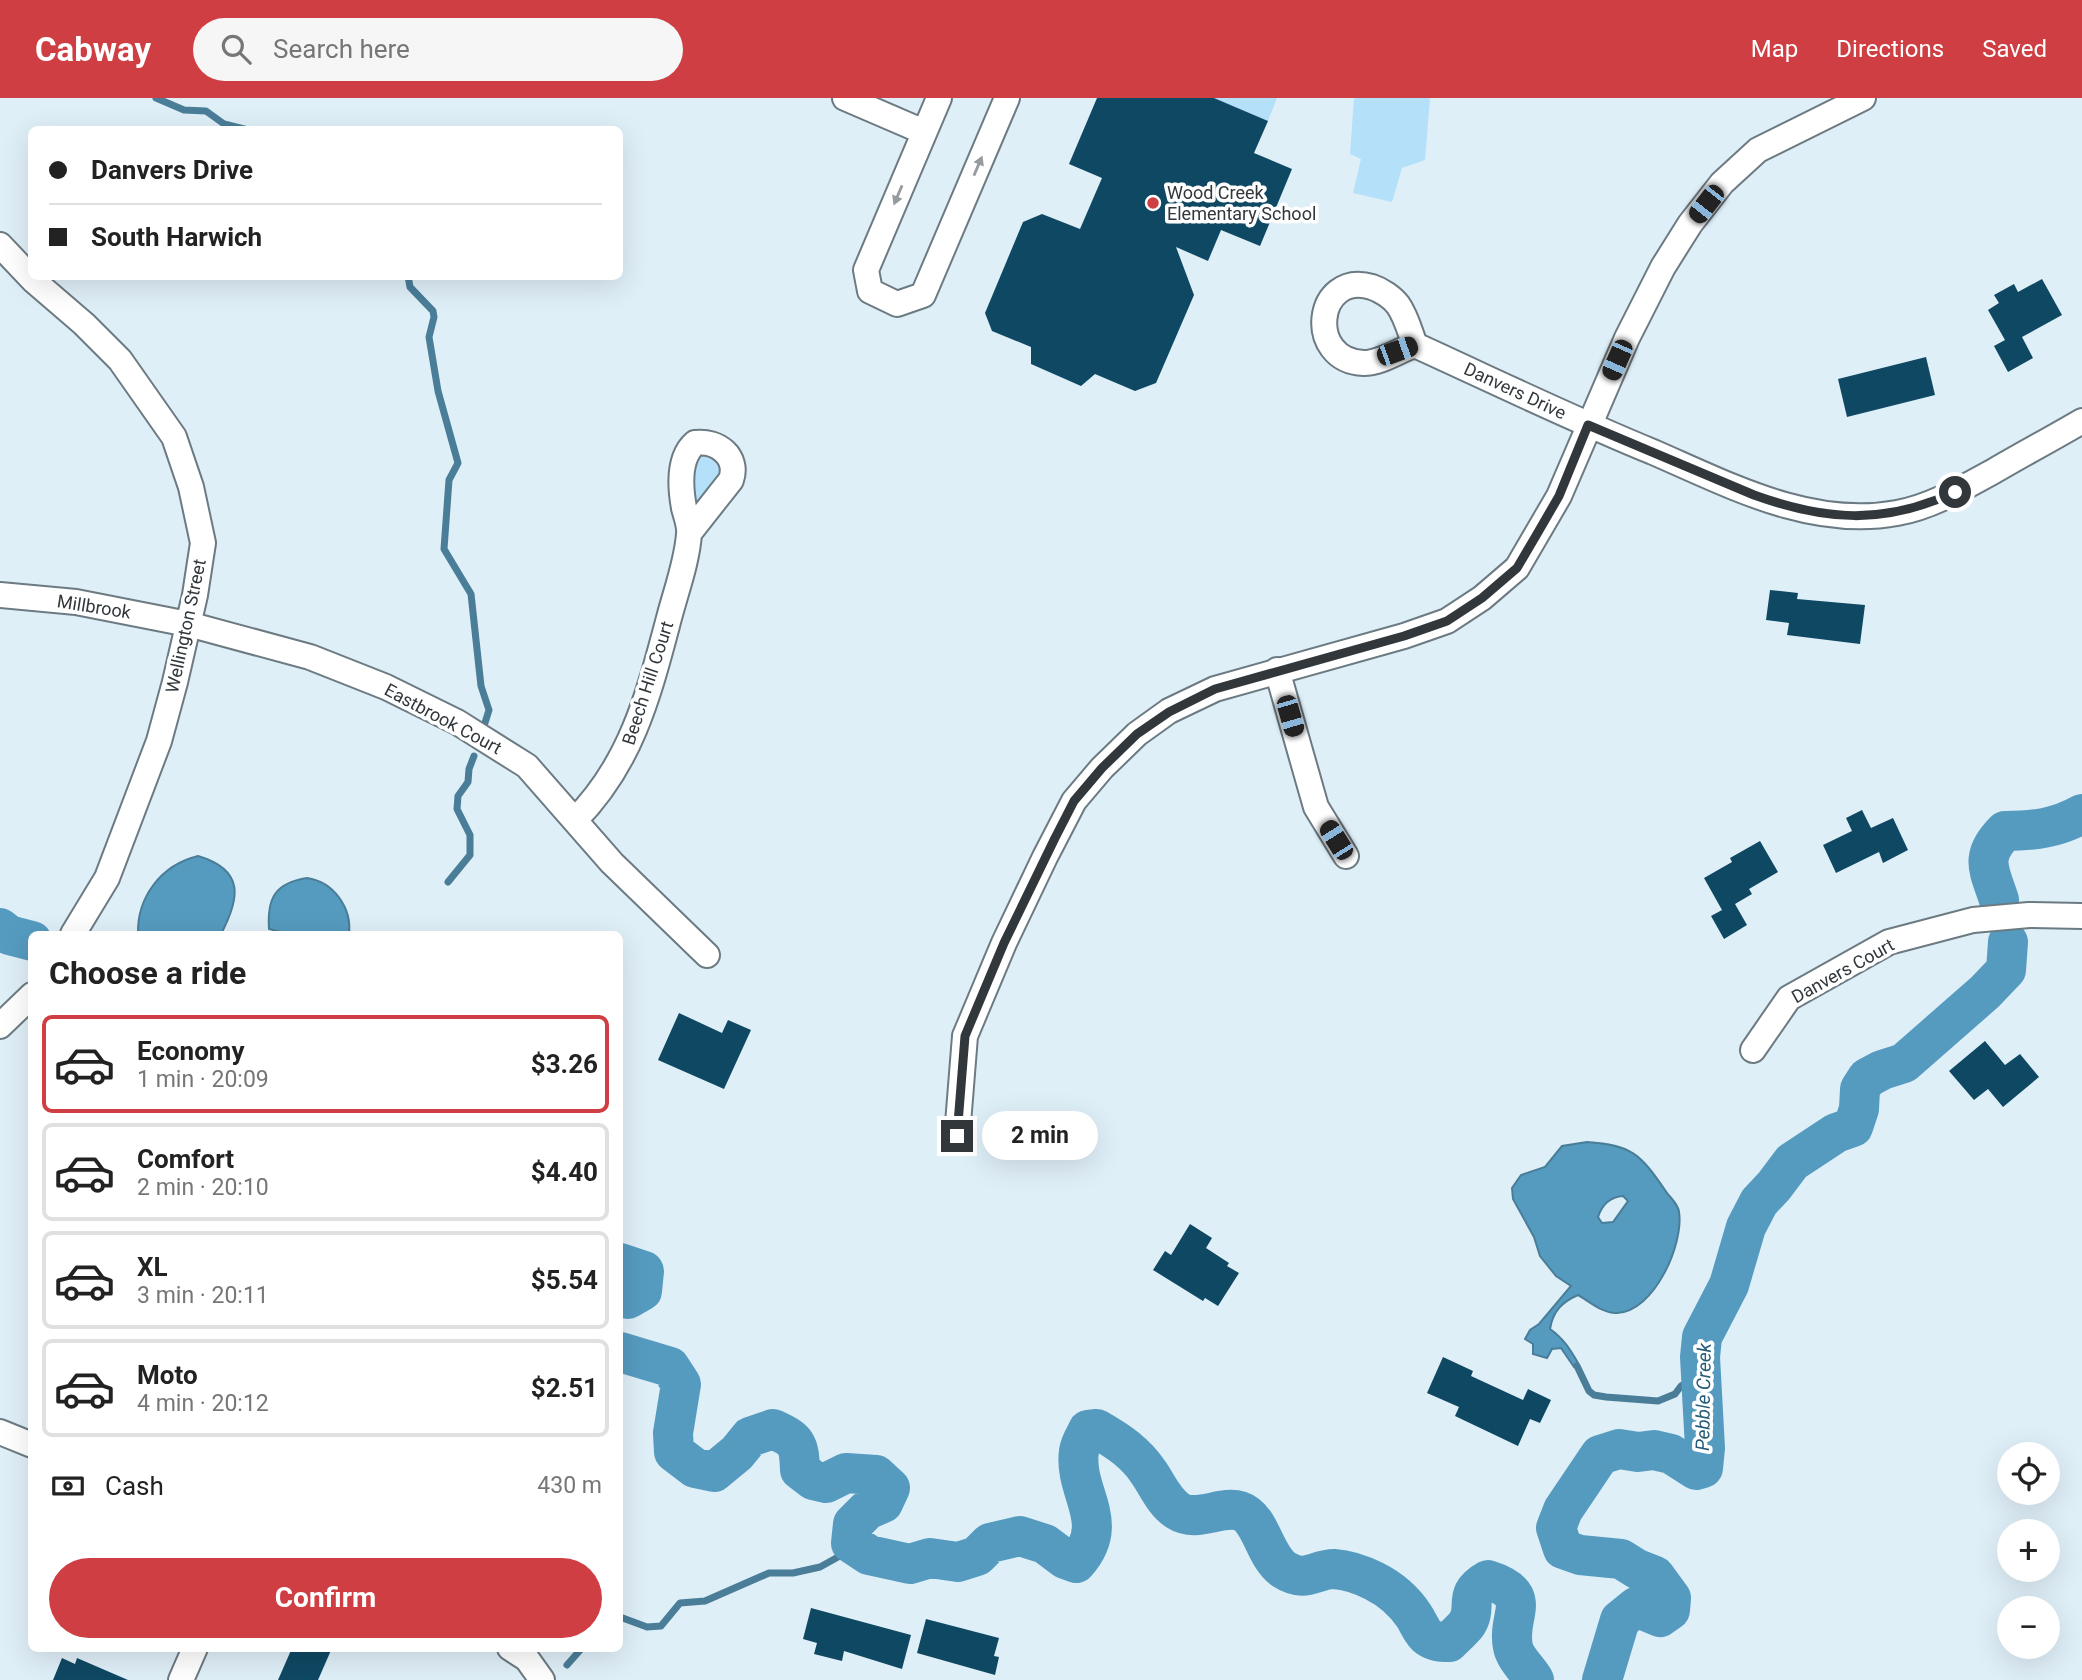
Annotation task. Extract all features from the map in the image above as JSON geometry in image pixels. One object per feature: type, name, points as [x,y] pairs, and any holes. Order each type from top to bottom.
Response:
[{"type":"street","points":[[939,98],[866,270],[870,291],[897,304],[923,295],[1007,98]]},
{"type":"street","points":[[957,1136],[965,1036],[1004,943],[1074,801],[1102,768],[1137,734],[1169,712],[1215,689],[1404,636],[1447,621],[1482,598],[1517,568],[1559,496],[1627,338],[1663,267],[1690,224],[1722,183],[1758,150],[1863,98]]},
{"type":"street","points":[[855,102],[924,132]]},
{"type":"street","name":"Wellington Street","points":[[0,245],[28,275]]},
{"type":"street","name":"Wellington Street","points":[[33,280],[84,324],[120,360],[174,438],[191,487],[203,543],[188,624],[159,741],[107,878],[76,931]]},
{"type":"street","name":"Danvers Drive","points":[[1415,345],[1588,425],[1782,505],[1818,513],[1873,516],[1915,509],[1942,498],[2082,421]]},
{"type":"street","name":"Beech Hill Court","points":[[575,820],[596,799],[630,743],[657,664],[690,532]]},
{"type":"street","name":"Millbrook","points":[[0,595],[76,602],[188,624]]},
{"type":"street","name":"Eastbrook Court","points":[[188,624],[310,657],[386,688],[457,722],[527,766],[612,863],[707,955]]},
{"type":"street","points":[[1278,670],[1315,807],[1346,856]]},
{"type":"street","name":"Danvers Court","points":[[1753,1050],[1789,998],[1889,942],[1973,920],[2028,915],[2082,916]]},
{"type":"street","points":[[0,1026],[28,999]]},
{"type":"street","points":[[0,1432],[28,1443]]},
{"type":"street","points":[[181,1680],[193,1652]]},
{"type":"street","points":[[516,1652],[527,1659],[542,1680]]},
{"type":"shaded area","points":[[1214,98],[1277,98],[1268,121]]},
{"type":"shaded area","points":[[1354,98],[1430,98],[1425,160],[1402,168],[1392,202],[1353,193],[1361,159],[1350,154]]},
{"type":"shaded area","points":[[707,449],[727,469],[695,507],[692,457]]},
{"type":"shaded area","points":[[198,856],[224,869],[231,877],[234,897],[222,931],[138,931],[147,895],[162,875],[185,860]]},
{"type":"shaded area","points":[[296,880],[317,880],[333,891],[348,915],[349,931],[269,929],[270,909],[275,894],[280,888]]},
{"type":"shaded area","points":[[1587,1142],[1602,1143],[1634,1154],[1649,1168],[1679,1212],[1677,1241],[1671,1258],[1664,1274],[1643,1301],[1630,1310],[1612,1313],[1578,1295],[1556,1312],[1550,1329],[1572,1353],[1578,1363],[1574,1367],[1561,1348],[1552,1349],[1547,1358],[1533,1354],[1533,1344],[1525,1339],[1530,1330],[1539,1324],[1571,1286],[1556,1276],[1540,1256],[1534,1237],[1513,1199],[1512,1188],[1521,1175],[1545,1167],[1562,1146]],"holes":[[[1623,1196],[1628,1201],[1613,1222],[1602,1223],[1598,1217],[1607,1202]]]},
{"type":"building","name":"Wood Creek Elementary School","points":[[1097,98],[1214,98],[1268,121],[1254,153],[1292,169],[1260,246],[1221,230],[1208,261],[1176,247],[1194,295],[1156,383],[1135,391],[1095,374],[1081,386],[1031,364],[1031,347],[992,331],[985,313],[1023,222],[1042,214],[1080,229],[1102,178],[1069,164]]},
{"type":"building","points":[[2042,279],[2062,315],[2022,337],[2033,358],[2008,372],[1994,346],[2005,340],[1988,310],[1999,303],[1994,295],[2014,284],[2018,292]]},
{"type":"building","points":[[1926,357],[1935,395],[1847,417],[1838,379]]},
{"type":"building","points":[[1770,590],[1798,593],[1797,599],[1865,605],[1860,644],[1787,635],[1789,623],[1766,620]]},
{"type":"building","points":[[1862,810],[1871,828],[1893,818],[1908,850],[1883,863],[1879,852],[1836,873],[1823,845],[1852,831],[1846,818]]},
{"type":"building","points":[[1760,841],[1778,872],[1749,889],[1752,894],[1735,904],[1747,925],[1724,939],[1711,916],[1722,910],[1704,878],[1732,862],[1730,858]]},
{"type":"building","points":[[679,1013],[722,1033],[728,1020],[751,1030],[724,1089],[658,1060]]},
{"type":"building","points":[[1985,1041],[2005,1065],[2020,1054],[2039,1077],[2003,1107],[1988,1089],[1974,1100],[1949,1071]]},
{"type":"building","points":[[1190,1224],[1212,1238],[1206,1248],[1239,1273],[1218,1306],[1205,1298],[1203,1301],[1153,1270],[1165,1251],[1171,1255]]},
{"type":"building","points":[[1443,1357],[1473,1371],[1471,1376],[1523,1400],[1528,1389],[1551,1400],[1540,1423],[1530,1419],[1518,1446],[1455,1416],[1459,1407],[1427,1393]]},
{"type":"building","points":[[811,1608],[911,1635],[902,1669],[844,1651],[842,1661],[814,1654],[817,1643],[803,1639]]},
{"type":"building","points":[[926,1619],[999,1638],[994,1656],[999,1657],[995,1675],[917,1653]]},
{"type":"building","points":[[290,1652],[330,1652],[318,1680],[278,1680]]},
{"type":"building","points":[[62,1658],[75,1664],[77,1658],[128,1680],[53,1680]]},
{"type":"waterway","points":[[156,98],[184,110],[206,111],[224,124],[232,126]]},
{"type":"waterway","points":[[409,280],[410,287],[433,311],[429,337],[438,391],[458,463],[449,480],[444,549],[471,594],[481,686],[489,710],[484,726]]},
{"type":"waterway","points":[[448,882],[470,855],[470,835],[457,809],[458,796],[468,782],[474,756]]},
{"type":"waterway","name":"Pebble Creek","points":[[1999,900],[1988,864],[1992,848],[2005,831],[2045,828],[2082,814]]},
{"type":"waterway","name":"Pebble Creek","points":[[0,928],[9,935],[28,940]]},
{"type":"waterway","name":"Pebble Creek","points":[[1602,1680],[1620,1620],[1636,1607],[1660,1617],[1670,1610],[1671,1598],[1655,1576],[1621,1559],[1580,1555],[1563,1549],[1556,1528],[1563,1510],[1600,1455],[1619,1449],[1638,1452],[1654,1450],[1671,1454],[1696,1470],[1703,1468],[1705,1448],[1700,1357],[1702,1337],[1729,1285],[1746,1227],[1759,1202],[1792,1162],[1836,1133],[1853,1127],[1859,1109],[1860,1089],[1867,1078],[1904,1063],[1985,992],[2006,970],[2008,942]]},
{"type":"waterway","name":"Pebble Creek","points":[[623,1264],[644,1271],[642,1291],[628,1299],[623,1298]]},
{"type":"waterway","name":"Pebble Creek","points":[[623,1353],[670,1367],[681,1384],[673,1433],[674,1452],[695,1468],[714,1472],[737,1453],[750,1437],[773,1429],[792,1440],[799,1454],[800,1470],[813,1480],[826,1483],[846,1473],[876,1475],[890,1488],[883,1503],[867,1510],[853,1524],[851,1543],[869,1555],[910,1564],[930,1558],[958,1562],[977,1556],[990,1543],[1020,1536],[1045,1544],[1065,1559],[1076,1563],[1087,1548],[1092,1521],[1081,1480],[1079,1451],[1088,1430],[1097,1429],[1138,1459],[1165,1498],[1178,1511],[1193,1515],[1225,1510],[1240,1511],[1253,1521],[1271,1555],[1283,1569],[1304,1576],[1334,1569],[1369,1579],[1401,1600],[1424,1633],[1433,1640],[1449,1642],[1466,1625],[1470,1619],[1473,1596],[1480,1586],[1488,1580],[1503,1586],[1515,1599],[1512,1636],[1514,1651],[1534,1680]]},
{"type":"waterway","points":[[1577,1366],[1589,1391],[1594,1395],[1658,1401],[1675,1394],[1681,1386],[1701,1374]]},
{"type":"waterway","points":[[623,1618],[647,1627],[661,1626],[680,1603],[705,1601],[769,1573],[793,1573],[820,1567],[856,1547]]},
{"type":"waterway","points":[[567,1665],[578,1652]]},
{"type":"place","name":"Wood Creek Elementary School","points":[[1153,203]]},
{"type":"route","points":[[957,1136],[965,1036],[1004,943],[1055,838],[1074,801],[1102,768],[1137,734],[1169,712],[1215,689],[1404,636],[1447,621],[1482,598],[1517,568],[1559,496],[1588,425],[1754,495],[1818,513],[1873,516],[1896,513],[1915,509],[1955,492]]}]
